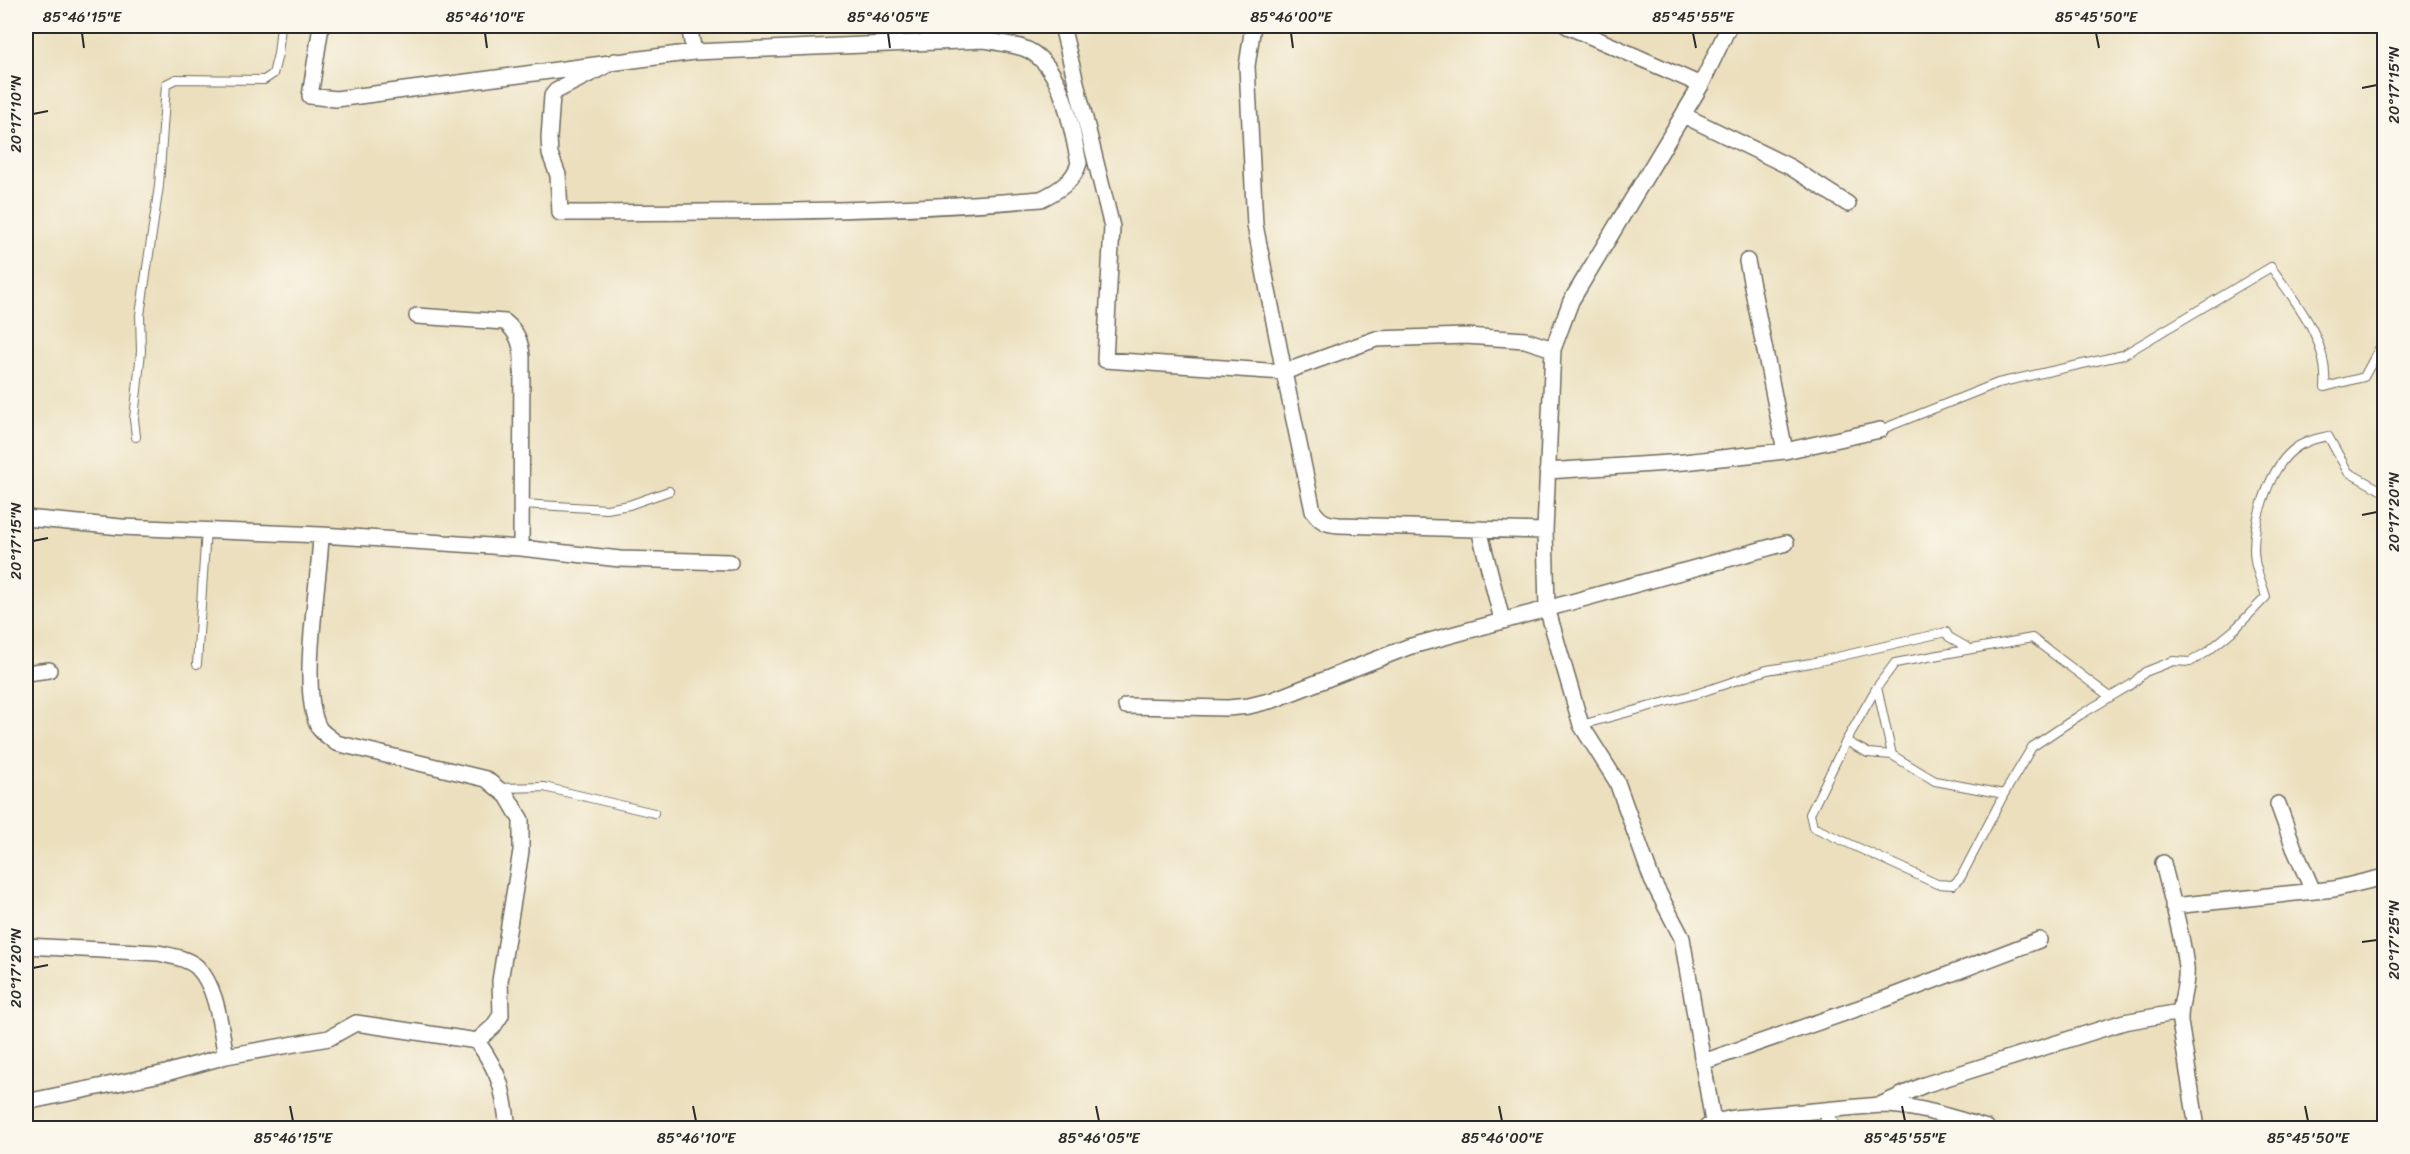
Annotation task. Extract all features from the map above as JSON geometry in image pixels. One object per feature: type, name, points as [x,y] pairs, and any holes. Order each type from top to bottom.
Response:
[{"type":"street","points":[[321,26],[310,96],[336,99],[615,61],[694,52],[985,33],[1024,48],[1044,63],[1059,85],[1079,163],[1076,174],[1054,193],[1041,199],[928,208],[560,213],[558,176],[550,154],[552,96],[556,91],[615,61]]},
{"type":"street","points":[[689,26],[694,52]]},
{"type":"street","points":[[1062,26],[1112,227],[1105,360],[1284,372],[1376,339],[1466,336],[1525,340],[1553,349]]},
{"type":"street","points":[[1253,26],[1247,66],[1256,225],[1313,511],[1319,520],[1326,524],[1545,531]]},
{"type":"street","points":[[1567,26],[1701,85]]},
{"type":"street","points":[[1730,26],[1701,85],[1571,301],[1553,349],[1545,531],[1547,608],[1581,725],[1617,782],[1652,880],[1682,938],[1703,1062],[1711,1126],[1734,1118],[1901,1105],[1921,1108],[1987,1128]]},
{"type":"street","points":[[1683,115],[1790,168],[1848,204]]},
{"type":"street","points":[[1747,261],[1785,451]]},
{"type":"street","points":[[417,316],[505,322],[517,335],[522,357],[521,548]]},
{"type":"street","points":[[1547,471],[1684,462],[1785,451],[1880,430]]},
{"type":"street","points":[[26,518],[121,527],[321,535],[521,548],[620,559],[730,562]]},
{"type":"street","points":[[1479,529],[1502,620]]},
{"type":"street","points":[[321,535],[311,655],[311,705],[319,729],[336,742],[486,779],[507,796],[521,820],[521,852],[500,981],[501,1015],[493,1027],[477,1041]]},
{"type":"street","points":[[1126,706],[1228,708],[1249,706],[1273,700],[1408,647],[1786,543]]},
{"type":"street","points":[[26,673],[49,670]]},
{"type":"street","points":[[2278,804],[2294,849],[2313,891]]},
{"type":"street","points":[[2163,863],[2186,967],[2187,986],[2180,1012],[2197,1128]]},
{"type":"street","points":[[2173,906],[2334,889],[2385,877]]},
{"type":"street","points":[[1703,1062],[1885,999],[2039,940]]},
{"type":"street","points":[[26,946],[158,953],[178,957],[196,966],[208,982],[226,1056]]},
{"type":"street","points":[[1880,1105],[1924,1085],[2124,1022],[2180,1012]]},
{"type":"street","points":[[26,1102],[166,1073],[226,1056],[329,1038],[356,1023],[477,1041],[495,1066],[503,1088],[508,1128]]},
{"type":"street","points":[[1825,1110],[1832,1128]]},
{"type":"lane","points":[[136,437],[134,419],[141,351],[140,315],[159,186],[166,84],[176,79],[264,80],[273,74],[281,26]]},
{"type":"lane","points":[[1880,430],[1998,383],[2123,355],[2271,267],[2313,328],[2323,355],[2326,372],[2325,387],[2364,377],[2385,340]]},
{"type":"lane","points":[[2109,696],[2032,638],[1895,663],[1877,687],[1846,741],[1810,814],[1814,826],[1937,884],[1953,885],[1961,877],[2004,794],[2032,747],[2109,696],[2132,684],[2145,672],[2173,661],[2190,662],[2207,652],[2235,629],[2266,597],[2255,560],[2256,525],[2274,472],[2292,451],[2307,441],[2328,436],[2348,472],[2385,492]]},
{"type":"lane","points":[[522,504],[607,509],[629,505],[669,492]]},
{"type":"lane","points":[[197,664],[206,530]]},
{"type":"lane","points":[[1581,725],[1699,693],[1767,670],[1811,663],[1917,637],[1946,632],[1970,649]]},
{"type":"lane","points":[[1877,687],[1892,755]]},
{"type":"lane","points":[[1846,741],[1868,753],[1892,755],[1935,781],[2004,794]]},
{"type":"lane","points":[[497,788],[544,787],[654,813]]}]
